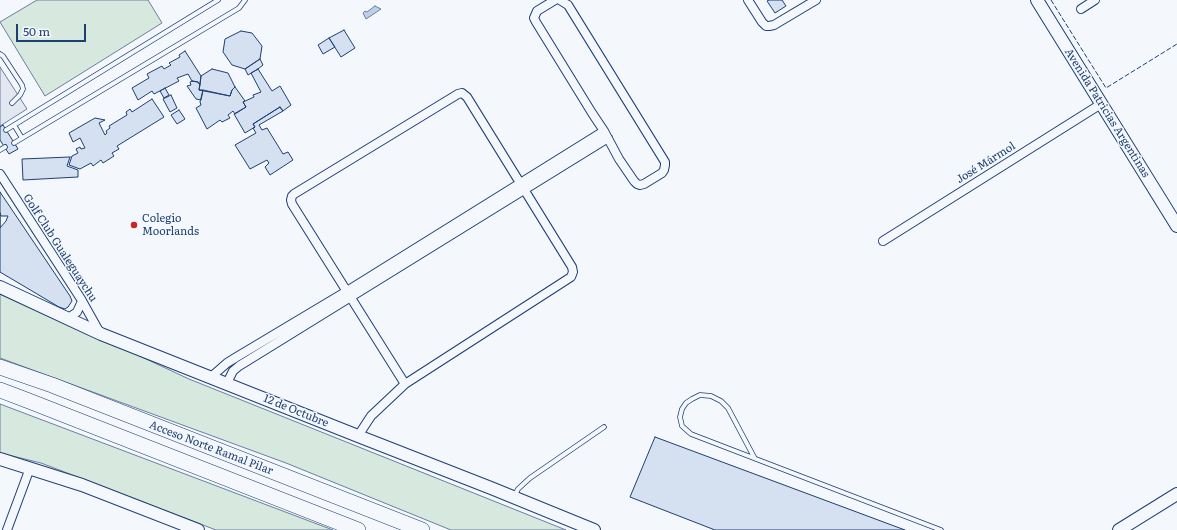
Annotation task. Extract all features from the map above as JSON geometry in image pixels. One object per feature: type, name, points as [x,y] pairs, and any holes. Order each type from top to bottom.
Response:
[{"type":"highway","name":"Acceso Norte Ramal Pilar","points":[[0,367],[59,388],[422,530]]},
{"type":"highway","name":"Acceso Norte Ramal Pilar","points":[[0,390],[358,530]]},
{"type":"street","points":[[555,0],[536,12],[534,18],[606,134],[619,159],[637,184],[644,184],[662,173],[665,162],[568,5],[560,0]]},
{"type":"street","points":[[748,0],[766,26],[774,25],[816,0]]},
{"type":"street","name":"Avenida Patricias Argentinas","points":[[1037,0],[1177,226]]},
{"type":"street","points":[[1081,9],[1096,0]]},
{"type":"street","points":[[358,436],[371,416],[405,384],[571,277],[573,272],[572,267],[467,97],[462,93],[458,94],[292,196],[292,204],[405,384]]},
{"type":"street","name":"José Mármol","points":[[883,242],[1101,104]]},
{"type":"street","points":[[227,383],[235,369],[349,294],[606,134]]},
{"type":"street","name":"Golf Club Gualeguaychu","points":[[0,174],[82,301],[100,334]]},
{"type":"street","name":"12 de Octubre","points":[[0,287],[100,334],[227,383],[594,530]]},
{"type":"street","points":[[211,377],[235,358],[349,294]]},
{"type":"street","points":[[67,319],[77,312],[82,301]]},
{"type":"street","points":[[0,459],[82,485],[198,530]]},
{"type":"street","points":[[7,530],[30,468]]},
{"type":"street","points":[[1120,530],[1177,494]]},
{"type":"lane","points":[[6,130],[218,0]]},
{"type":"lane","points":[[14,143],[238,8],[246,0]]},
{"type":"lane","points":[[0,54],[3,56],[22,85],[23,89],[20,95],[12,103]]},
{"type":"lane","points":[[14,125],[22,138]]},
{"type":"lane","points":[[0,150],[5,147]]},
{"type":"lane","points":[[754,457],[728,408],[721,401],[711,396],[700,395],[686,403],[682,408],[680,417],[682,426],[691,434],[942,530]]},
{"type":"lane","points":[[514,497],[518,489],[530,478],[604,427]]},
{"type":"shaded area","points":[[37,0],[148,0],[162,23],[45,96],[0,22]]},
{"type":"shaded area","points":[[0,67],[27,109],[0,126]]},
{"type":"shaded area","points":[[0,291],[189,379],[566,530],[451,530],[286,463],[0,358]]},
{"type":"shaded area","points":[[0,404],[333,530],[216,530],[41,463],[0,453]]},
{"type":"water","points":[[375,6],[381,9],[366,19],[363,13]]},
{"type":"building","points":[[782,0],[786,6],[775,13],[767,1]]},
{"type":"building","points":[[344,30],[355,48],[341,57],[329,38]]},
{"type":"building","points":[[241,31],[252,33],[262,46],[260,59],[245,69],[232,65],[223,52],[225,39]]},
{"type":"building","points":[[329,38],[335,47],[323,54],[318,45]]},
{"type":"building","points":[[185,51],[201,76],[200,85],[198,82],[192,81],[188,74],[177,78],[179,81],[154,94],[152,91],[138,100],[132,88],[149,78],[147,74],[162,66],[164,69],[171,65],[169,63],[180,57],[179,55]]},
{"type":"building","points":[[260,59],[263,65],[248,75],[245,69]]},
{"type":"building","points":[[212,69],[228,73],[235,87],[230,96],[199,90],[201,76]]},
{"type":"building","points":[[258,69],[272,91],[280,86],[291,105],[283,111],[280,107],[253,124],[255,127],[245,133],[234,114],[246,107],[243,102],[254,97],[253,95],[261,92],[251,73]]},
{"type":"building","points":[[190,82],[198,82],[200,85],[199,90],[203,90],[201,100],[196,99],[187,86],[191,85]]},
{"type":"building","points":[[235,87],[245,101],[243,102],[246,107],[235,114],[233,111],[228,115],[230,118],[222,122],[220,120],[207,129],[196,108],[201,105],[200,102],[203,90],[230,96]]},
{"type":"building","points":[[165,88],[169,95],[164,98],[160,91]]},
{"type":"building","points":[[171,95],[177,108],[170,112],[163,99]]},
{"type":"building","points":[[152,99],[164,117],[117,146],[119,149],[112,153],[114,156],[103,163],[101,160],[93,166],[91,163],[80,169],[69,165],[72,156],[78,153],[76,149],[80,147],[81,149],[85,148],[80,138],[73,142],[69,133],[95,118],[105,120],[99,123],[105,135],[107,133],[106,131],[110,128],[109,126],[127,115],[126,112],[130,109],[132,112]]},
{"type":"building","points":[[280,107],[283,111],[259,125],[262,130],[267,128],[283,154],[288,152],[293,160],[270,175],[265,167],[269,163],[267,160],[250,169],[235,145],[256,133],[253,128],[255,127],[253,124]]},
{"type":"building","points":[[179,110],[185,119],[177,124],[171,115]]},
{"type":"building","points":[[3,125],[18,149],[9,154],[0,140],[0,127]]},
{"type":"building","points":[[70,157],[67,166],[78,170],[78,177],[23,180],[22,159]]},
{"type":"building","points":[[0,192],[70,296],[72,301],[65,309],[59,307],[0,272]]},
{"type":"building","points":[[0,213],[1,216],[8,216],[0,228]]},
{"type":"building","points":[[655,437],[905,530],[715,530],[630,497]]},
{"type":"fence","points":[[1051,0],[1106,88],[1177,44]]},
{"type":"place","name":"Colegio Moorlands","points":[[134,225]]}]
